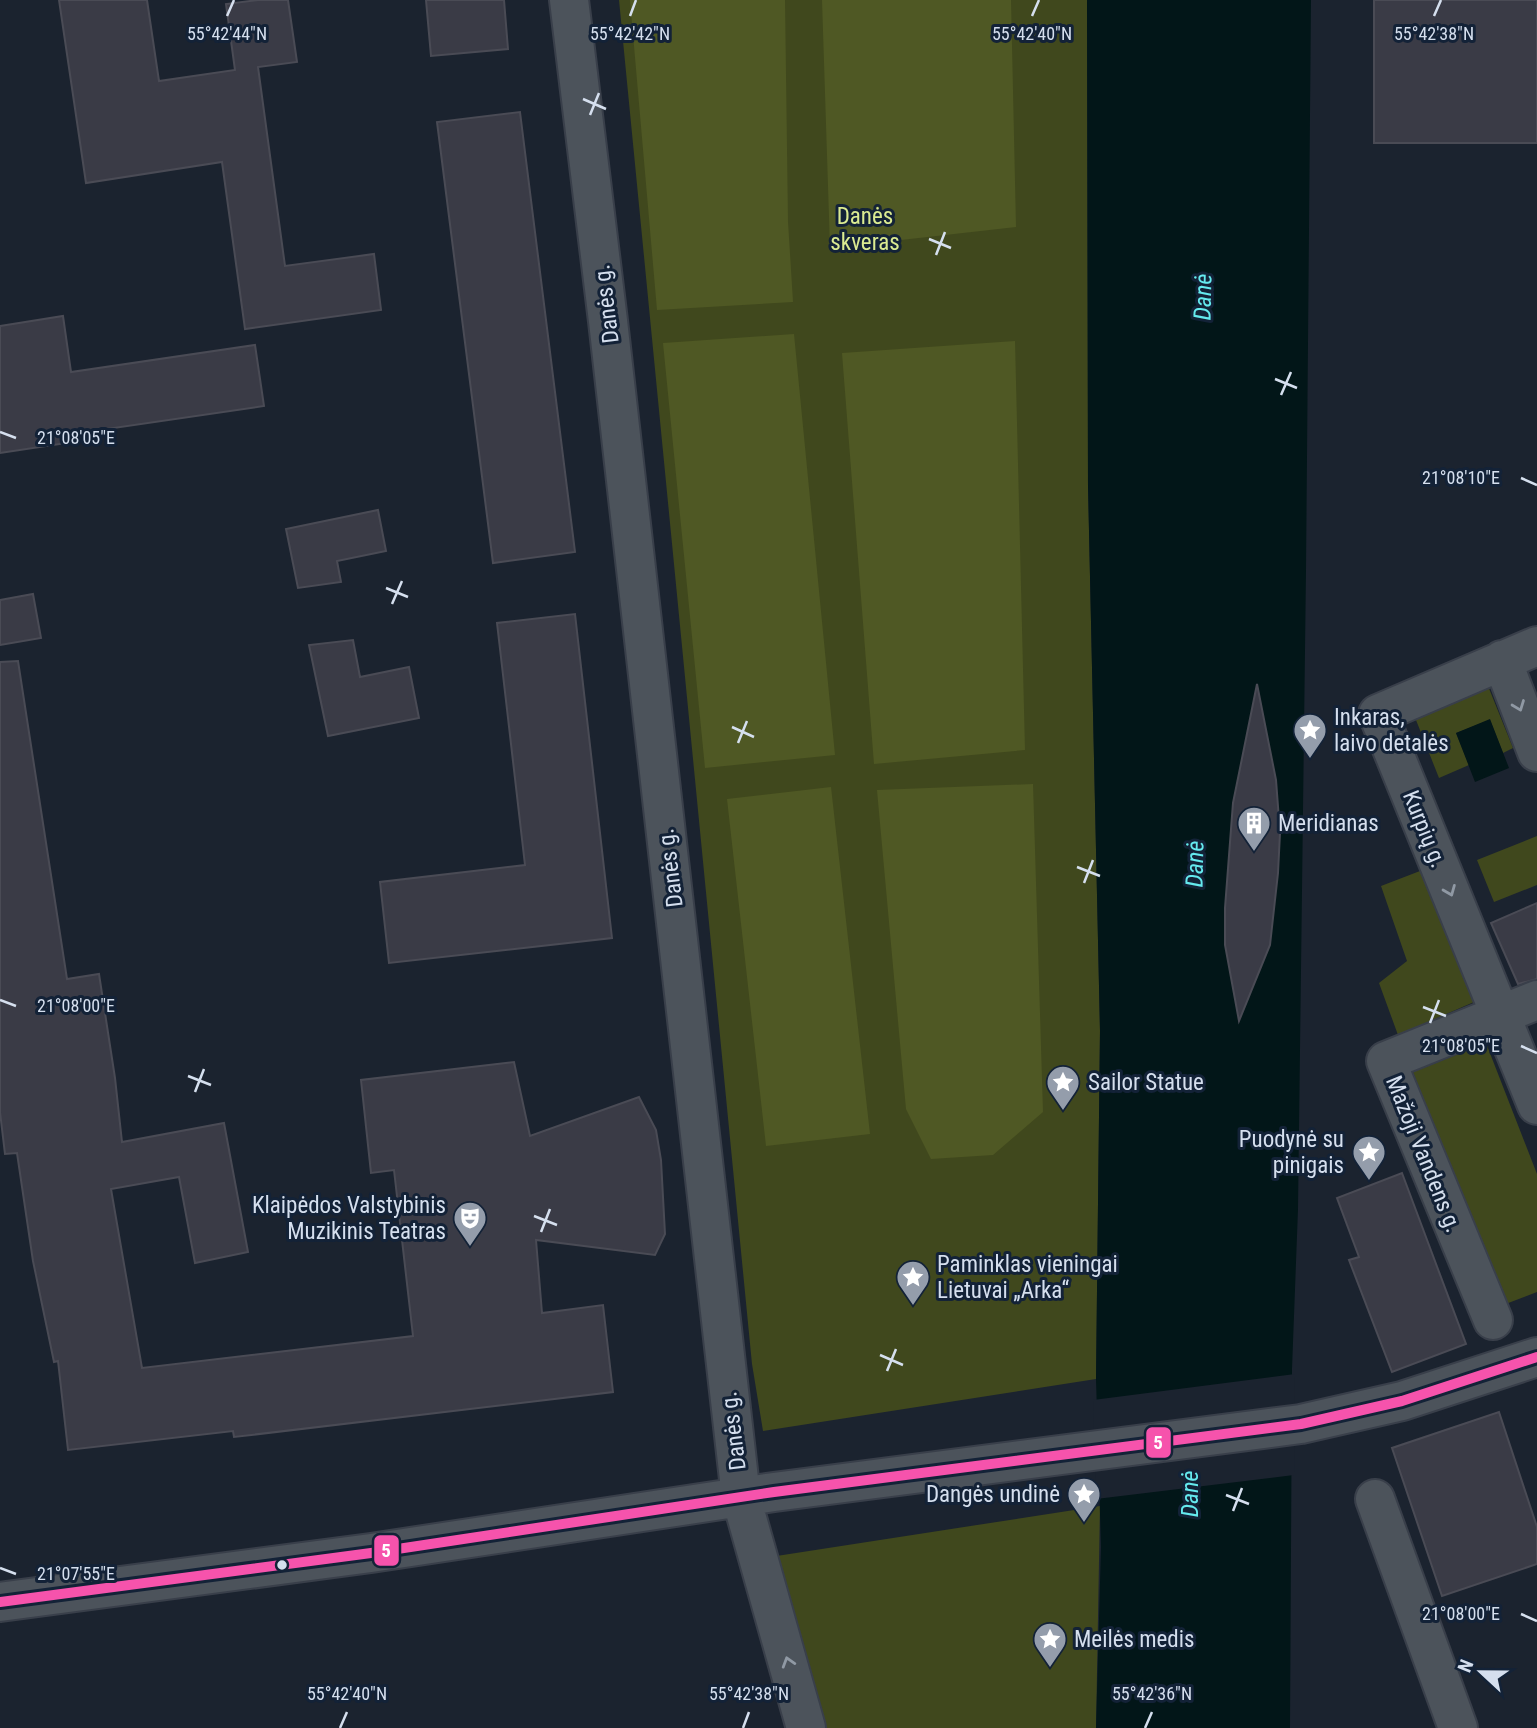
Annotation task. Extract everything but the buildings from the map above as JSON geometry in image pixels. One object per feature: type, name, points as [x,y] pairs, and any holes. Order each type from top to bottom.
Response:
[{"type":"street","name":"Danės g.","points":[[569,0],[608,321],[741,1497],[806,1728]]},
{"type":"street","name":"Kurpių g.","points":[[1537,646],[1378,714],[1537,1105]]},
{"type":"street","points":[[1502,660],[1537,752]]},
{"type":"street","name":"Mažoji Vandens g.","points":[[1493,1320],[1386,1062],[1537,1000]]},
{"type":"street","points":[[0,1602],[371,1553],[741,1497],[1301,1424],[1402,1401],[1537,1357]]},
{"type":"street","points":[[1375,1499],[1458,1728]]},
{"type":"green space","name":"Danės skveras","points":[[619,0],[1087,0],[1088,485],[1100,1031],[1096,1379],[763,1431],[752,1364]]},
{"type":"green space","points":[[630,0],[785,0],[788,222],[793,302],[657,310]]},
{"type":"green space","points":[[822,0],[1011,0],[1016,227],[830,248]]},
{"type":"green space","points":[[794,334],[835,755],[705,768],[663,343]]},
{"type":"green space","points":[[1015,341],[1025,750],[874,764],[842,353]]},
{"type":"green space","points":[[1488,686],[1513,748],[1503,753],[1490,720],[1456,733],[1469,765],[1439,778],[1414,715]]},
{"type":"green space","points":[[1033,784],[1043,1112],[993,1155],[931,1159],[906,1109],[877,790]]},
{"type":"green space","points":[[831,787],[870,1134],[766,1146],[727,799]]},
{"type":"green space","points":[[1537,836],[1537,885],[1494,902],[1477,860]]},
{"type":"green space","points":[[1420,871],[1474,1002],[1398,1035],[1379,983],[1407,961],[1381,886]]},
{"type":"green space","points":[[1486,1043],[1537,1174],[1537,1292],[1503,1305],[1413,1072]]},
{"type":"green space","points":[[1100,1506],[1096,1728],[806,1728],[757,1559]]},
{"type":"water","name":"Danė","points":[[1087,0],[1311,0],[1298,1209],[1292,1369],[1290,1728],[1096,1728],[1101,1547],[1096,1379],[1100,1031],[1088,485]]},
{"type":"water","points":[[1490,719],[1509,768],[1475,782],[1456,733]]},
{"type":"pier","points":[[1295,1374],[1294,1475],[1096,1499],[1093,1400]]},
{"type":"transit line","name":"5","points":[[0,1602],[371,1553],[774,1492],[1301,1424],[1402,1401],[1537,1357]]},
{"type":"place","name":"Inkaras, laivo detalės","points":[[1310,760]]},
{"type":"place","name":"Meridianas","points":[[1254,853]]},
{"type":"place","name":"Sailor Statue","points":[[1063,1112]]},
{"type":"place","name":"Puodynė su pinigais","points":[[1369,1182]]},
{"type":"place","name":"Klaipėdos Valstybinis Muzikinis Teatras","points":[[470,1248]]},
{"type":"place","name":"Paminklas vieningai Lietuvai „Arka“","points":[[913,1307]]},
{"type":"place","name":"Dangės undinė","points":[[1084,1524]]},
{"type":"place","name":"Meilės medis","points":[[1050,1669]]}]
